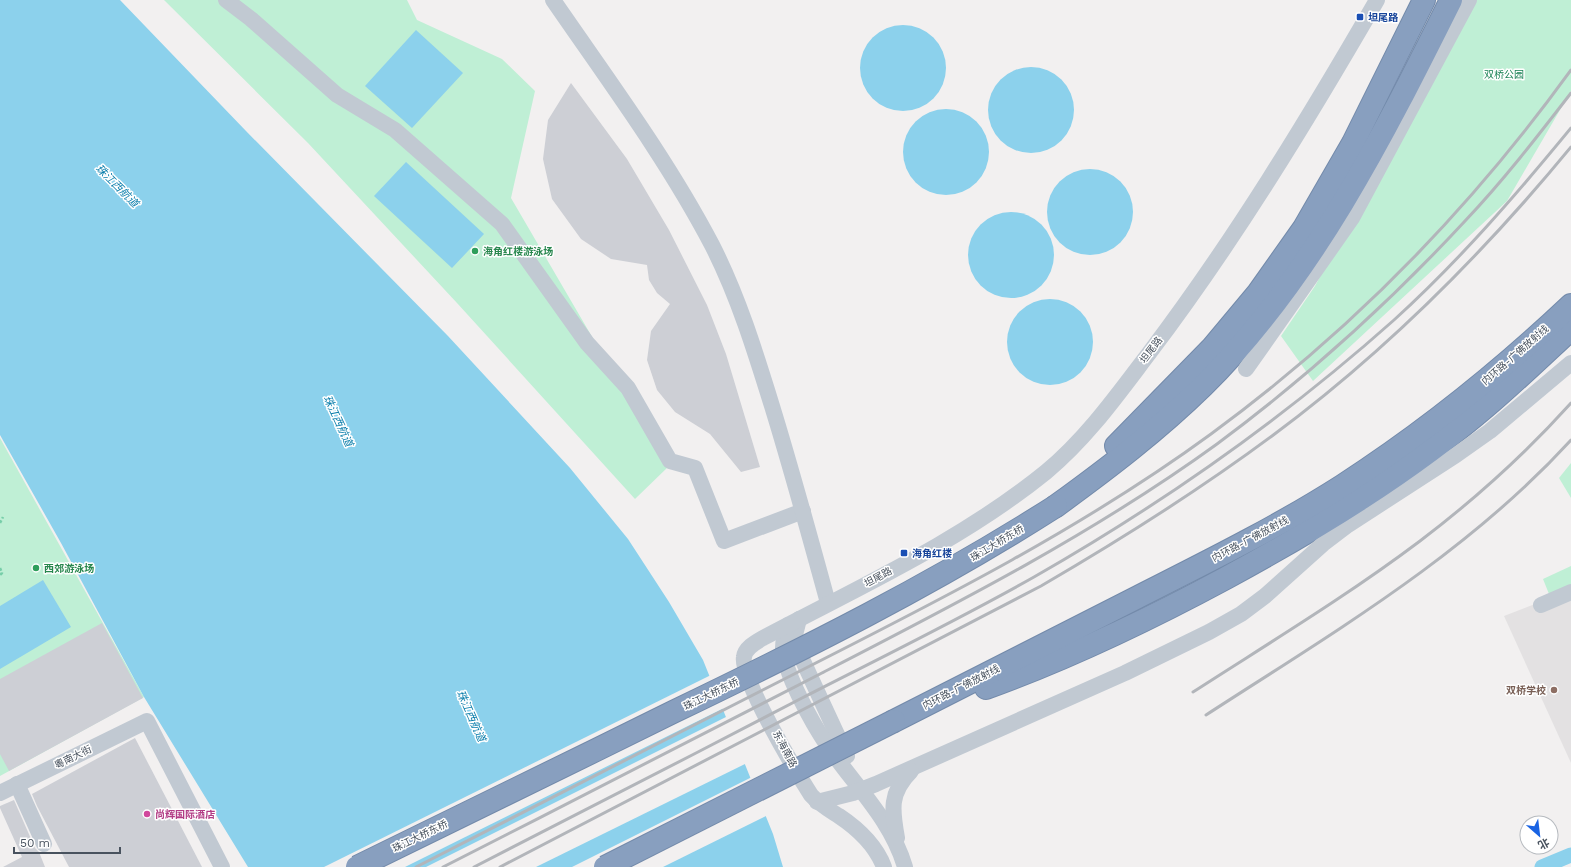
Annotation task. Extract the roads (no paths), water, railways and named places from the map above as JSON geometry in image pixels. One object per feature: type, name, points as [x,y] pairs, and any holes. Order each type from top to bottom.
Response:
[{"type":"highway","points":[[1056,506],[1179,383],[1212,348],[1258,293],[1304,228],[1330,185],[1365,120],[1424,0]]},
{"type":"highway","points":[[1056,506],[1124,456],[1203,386],[1284,291],[1317,245],[1374,149],[1451,0]]},
{"type":"highway","name":"内环路-广佛放射线","points":[[894,721],[1172,580],[1299,513],[1382,459],[1462,401],[1506,364],[1571,305]]},
{"type":"highway","points":[[605,867],[894,721],[1047,664],[1160,612],[1250,565],[1322,523],[1400,472],[1489,404],[1571,329]]},
{"type":"highway","name":"珠江大桥东桥","points":[[357,867],[842,628],[963,563],[1056,506]]},
{"type":"street","points":[[226,0],[251,19],[337,95],[395,130],[502,224],[587,343],[628,388],[670,461],[695,468],[724,541],[803,511]]},
{"type":"street","points":[[553,0],[651,142],[684,194],[713,246],[736,299],[754,347],[803,511],[828,603]]},
{"type":"street","name":"坦尾路","points":[[828,603],[924,552],[980,518],[1047,471],[1069,452],[1090,430],[1159,340],[1206,275],[1304,122],[1377,0]]},
{"type":"street","points":[[1246,370],[1352,218],[1469,0]]},
{"type":"street","points":[[817,802],[862,790],[915,767],[1125,672],[1209,632],[1241,614],[1265,596],[1323,544],[1348,525],[1456,455],[1490,431],[1571,363]]},
{"type":"street","points":[[1541,605],[1571,592]]},
{"type":"street","name":"东海南路","points":[[828,603],[753,644],[744,655],[743,664],[756,696],[800,777],[817,802],[855,827],[874,848],[884,867]]},
{"type":"street","points":[[793,622],[795,635],[803,661],[862,790],[899,848]]},
{"type":"street","name":"粵南大街","points":[[0,792],[147,721],[222,867]]},
{"type":"street","points":[[905,867],[899,848],[893,808],[898,786],[915,767]]},
{"type":"street","points":[[17,784],[44,844]]},
{"type":"water","name":"珠江西航道","points":[[0,0],[120,0],[246,131],[448,336],[570,468],[628,539],[669,602],[703,660],[773,834],[783,867],[248,867],[144,697],[61,543],[0,435]]},
{"type":"water","points":[[903,25],[919,28],[927,32],[939,44],[943,52],[946,68],[943,84],[939,92],[927,104],[919,108],[903,111],[887,108],[879,104],[867,92],[863,84],[860,68],[863,52],[867,44],[879,32],[887,28]]},
{"type":"water","points":[[416,30],[463,73],[412,128],[365,86]]},
{"type":"water","points":[[1031,67],[1047,70],[1055,74],[1067,86],[1071,94],[1074,110],[1071,126],[1067,134],[1055,146],[1047,150],[1031,153],[1015,150],[1007,146],[995,134],[991,126],[988,110],[991,94],[995,86],[1007,74],[1015,70]]},
{"type":"water","points":[[946,109],[962,112],[970,116],[982,128],[986,136],[989,152],[986,168],[982,176],[970,188],[962,192],[946,195],[930,192],[922,188],[910,176],[906,168],[903,152],[906,136],[910,128],[922,116],[930,112]]},
{"type":"water","points":[[406,162],[484,234],[452,268],[374,196]]},
{"type":"water","points":[[1090,169],[1106,172],[1114,176],[1126,188],[1130,196],[1133,212],[1130,228],[1126,236],[1114,248],[1106,252],[1090,255],[1074,252],[1066,248],[1054,236],[1050,228],[1047,212],[1050,196],[1054,188],[1066,176],[1074,172]]},
{"type":"water","points":[[1011,212],[1027,215],[1035,219],[1047,231],[1051,239],[1054,255],[1051,271],[1047,279],[1035,291],[1027,295],[1011,298],[995,295],[987,291],[975,279],[971,271],[968,255],[971,239],[975,231],[987,219],[995,215]]},
{"type":"water","points":[[1050,299],[1066,302],[1074,306],[1086,318],[1090,326],[1093,342],[1090,358],[1086,366],[1074,378],[1066,382],[1050,385],[1034,382],[1026,378],[1014,366],[1010,358],[1007,342],[1010,326],[1014,318],[1026,306],[1034,302]]},
{"type":"water","points":[[43,580],[71,627],[0,669],[0,606]]},
{"type":"waterway","points":[[1542,867],[1571,855]]},
{"type":"railway","points":[[416,867],[961,588],[1063,531],[1163,468],[1262,395],[1359,311],[1450,219],[1492,171],[1571,70]]},
{"type":"railway","points":[[443,867],[973,594],[1073,538],[1170,477],[1217,444],[1283,393],[1377,310],[1479,206],[1520,158],[1571,93]]},
{"type":"railway","points":[[474,867],[919,639],[1034,577],[1129,520],[1221,458],[1266,425],[1394,320],[1464,251],[1571,128]]},
{"type":"railway","points":[[500,867],[1041,586],[1187,496],[1272,436],[1354,371],[1393,336],[1467,264],[1503,226],[1571,147]]},
{"type":"railway","points":[[1193,692],[1336,600],[1420,541],[1460,509],[1518,458],[1571,403]]},
{"type":"railway","points":[[1206,715],[1350,622],[1444,555],[1531,481],[1571,440]]},
{"type":"place","name":"坦尾路","points":[[1360,17]]},
{"type":"place","name":"海角红楼游泳场","points":[[475,251]]},
{"type":"place","name":"海角红楼","points":[[904,553]]},
{"type":"place","name":"西郊游泳场","points":[[36,568]]},
{"type":"place","name":"双桥学校","points":[[1554,690]]},
{"type":"place","name":"尚辉国际酒店","points":[[147,814]]},
{"type":"park label","name":"双桥公园","points":[[1504,74]]}]
